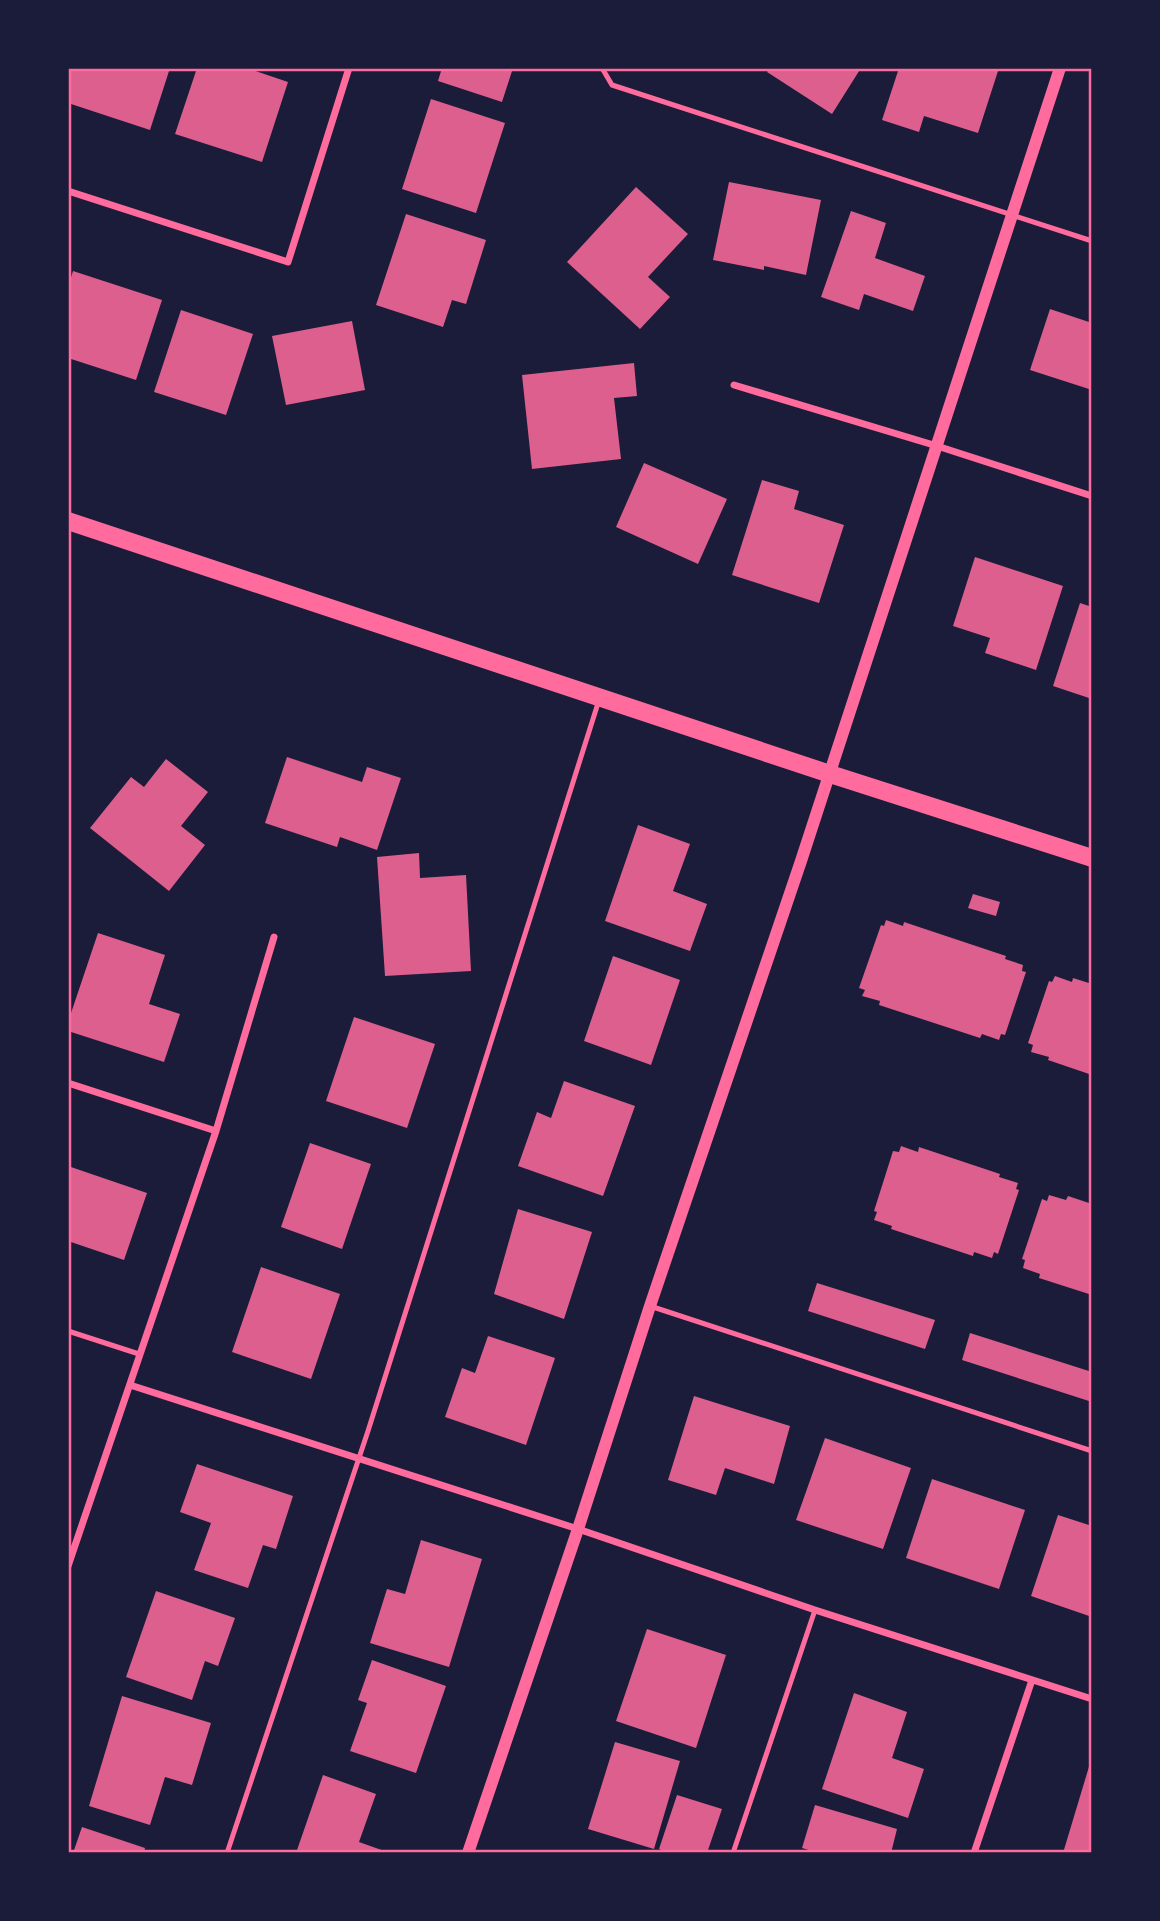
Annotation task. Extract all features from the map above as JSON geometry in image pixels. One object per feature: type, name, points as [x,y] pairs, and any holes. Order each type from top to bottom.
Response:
[{"type":"main road","points":[[68,521],[830,774],[1092,858]]},
{"type":"street","points":[[68,191],[288,262],[349,68]]},
{"type":"street","points":[[468,1853],[830,774],[1060,68]]},
{"type":"street","points":[[734,385],[1092,496]]},
{"type":"street","points":[[68,1566],[216,1132],[274,937]]},
{"type":"street","points":[[68,1083],[216,1132]]},
{"type":"street","points":[[130,1385],[578,1528],[815,1611],[1092,1699]]},
{"type":"street","points":[[974,1853],[1032,1680]]},
{"type":"lane","points":[[602,68],[612,85],[1092,241]]},
{"type":"lane","points":[[227,1853],[359,1457],[600,697]]},
{"type":"lane","points":[[650,1306],[1092,1451]]},
{"type":"lane","points":[[68,1331],[139,1354]]},
{"type":"lane","points":[[733,1853],[815,1611]]},
{"type":"building","points":[[70,68],[170,68],[150,130],[68,103]]},
{"type":"building","points":[[197,68],[247,68],[288,82],[262,162],[175,134]]},
{"type":"building","points":[[442,68],[513,68],[502,102],[438,81]]},
{"type":"building","points":[[770,68],[861,68],[832,114],[767,72]]},
{"type":"building","points":[[899,68],[999,68],[978,133],[924,116],[919,132],[882,120]]},
{"type":"building","points":[[431,99],[505,123],[476,213],[402,189]]},
{"type":"building","points":[[729,182],[821,200],[806,275],[764,266],[764,270],[713,260]]},
{"type":"building","points":[[636,187],[688,234],[648,277],[670,297],[640,329],[567,262]]},
{"type":"building","points":[[851,211],[886,223],[875,258],[925,276],[913,311],[864,294],[859,310],[821,297]]},
{"type":"building","points":[[406,214],[486,240],[466,304],[452,300],[443,327],[376,305]]},
{"type":"building","points":[[73,271],[162,300],[136,380],[68,358],[68,287]]},
{"type":"building","points":[[1050,309],[1092,323],[1092,390],[1030,370]]},
{"type":"building","points":[[181,310],[253,334],[226,415],[154,392]]},
{"type":"building","points":[[352,321],[365,390],[286,405],[272,336]]},
{"type":"building","points":[[634,363],[637,396],[614,398],[621,459],[532,469],[522,375]]},
{"type":"building","points":[[644,463],[727,499],[698,564],[616,527]]},
{"type":"building","points":[[762,480],[799,491],[794,509],[844,525],[819,603],[732,575]]},
{"type":"building","points":[[975,557],[1063,586],[1036,670],[985,653],[990,638],[953,626]]},
{"type":"building","points":[[1080,603],[1092,607],[1092,699],[1053,686]]},
{"type":"building","points":[[287,757],[362,782],[367,767],[401,778],[377,850],[340,837],[337,847],[265,823]]},
{"type":"building","points":[[166,759],[208,792],[181,826],[205,845],[169,891],[90,828],[131,777],[144,787]]},
{"type":"building","points":[[638,825],[690,844],[673,891],[707,904],[690,951],[605,921]]},
{"type":"building","points":[[419,853],[420,878],[466,875],[471,971],[385,976],[377,857]]},
{"type":"building","points":[[973,894],[1000,902],[996,916],[968,908]]},
{"type":"building","points":[[886,920],[903,926],[904,922],[1006,956],[1005,959],[1023,965],[1022,971],[1026,972],[1005,1035],[1001,1034],[999,1040],[982,1034],[980,1038],[879,1005],[880,1001],[862,996],[865,990],[859,988],[881,925],[884,926]]},
{"type":"building","points":[[98,933],[165,955],[149,1004],[180,1014],[164,1062],[68,1031],[68,1022]]},
{"type":"building","points":[[613,956],[680,980],[651,1065],[584,1041]]},
{"type":"building","points":[[1055,976],[1072,982],[1073,978],[1092,984],[1092,1075],[1031,1052],[1033,1045],[1028,1043],[1049,981],[1052,982]]},
{"type":"building","points":[[354,1017],[435,1044],[407,1128],[326,1101]]},
{"type":"building","points":[[564,1081],[635,1106],[603,1196],[518,1166],[537,1112],[551,1118]]},
{"type":"building","points":[[310,1143],[371,1164],[342,1249],[281,1227]]},
{"type":"building","points":[[901,1146],[918,1152],[919,1147],[1000,1174],[999,1177],[1018,1183],[1016,1189],[1019,1190],[998,1254],[994,1252],[992,1258],[974,1252],[973,1256],[891,1229],[892,1226],[874,1220],[877,1212],[874,1211],[893,1151],[899,1152]]},
{"type":"building","points":[[68,1166],[147,1193],[124,1260],[68,1241]]},
{"type":"building","points":[[1049,1195],[1066,1200],[1068,1196],[1092,1204],[1092,1295],[1039,1278],[1040,1274],[1023,1268],[1025,1260],[1022,1259],[1042,1199],[1047,1201]]},
{"type":"building","points":[[518,1209],[592,1232],[564,1319],[494,1294]]},
{"type":"building","points":[[261,1267],[340,1294],[311,1379],[232,1352]]},
{"type":"building","points":[[817,1283],[935,1320],[925,1349],[808,1311]]},
{"type":"building","points":[[970,1333],[1092,1372],[1092,1402],[962,1360]]},
{"type":"building","points":[[488,1336],[555,1358],[526,1445],[445,1417],[462,1368],[475,1373]]},
{"type":"building","points":[[694,1396],[790,1426],[774,1484],[725,1468],[716,1495],[668,1480]]},
{"type":"building","points":[[825,1438],[911,1468],[883,1549],[796,1520]]},
{"type":"building","points":[[197,1464],[293,1496],[276,1549],[263,1545],[248,1588],[194,1570],[211,1523],[180,1512]]},
{"type":"building","points":[[932,1479],[1025,1510],[999,1589],[906,1558]]},
{"type":"building","points":[[1058,1515],[1092,1526],[1092,1617],[1031,1596]]},
{"type":"building","points":[[421,1540],[482,1559],[449,1667],[370,1643],[387,1589],[405,1594]]},
{"type":"building","points":[[156,1591],[235,1618],[218,1666],[205,1661],[192,1700],[126,1677]]},
{"type":"building","points":[[647,1629],[726,1655],[696,1748],[616,1721]]},
{"type":"building","points":[[372,1660],[446,1686],[416,1773],[350,1751],[367,1703],[358,1700]]},
{"type":"building","points":[[854,1693],[907,1712],[892,1758],[924,1769],[908,1818],[822,1789]]},
{"type":"building","points":[[122,1696],[211,1723],[192,1785],[165,1777],[150,1825],[89,1806]]},
{"type":"building","points":[[615,1742],[680,1761],[654,1849],[588,1829]]},
{"type":"building","points":[[1091,1760],[1092,1853],[1063,1853]]},
{"type":"building","points":[[323,1775],[376,1794],[359,1842],[390,1853],[296,1853]]},
{"type":"building","points":[[677,1795],[722,1809],[707,1853],[669,1853],[659,1849]]},
{"type":"building","points":[[815,1805],[897,1829],[891,1853],[819,1853],[802,1848]]},
{"type":"building","points":[[82,1827],[145,1848],[144,1853],[73,1853]]}]
